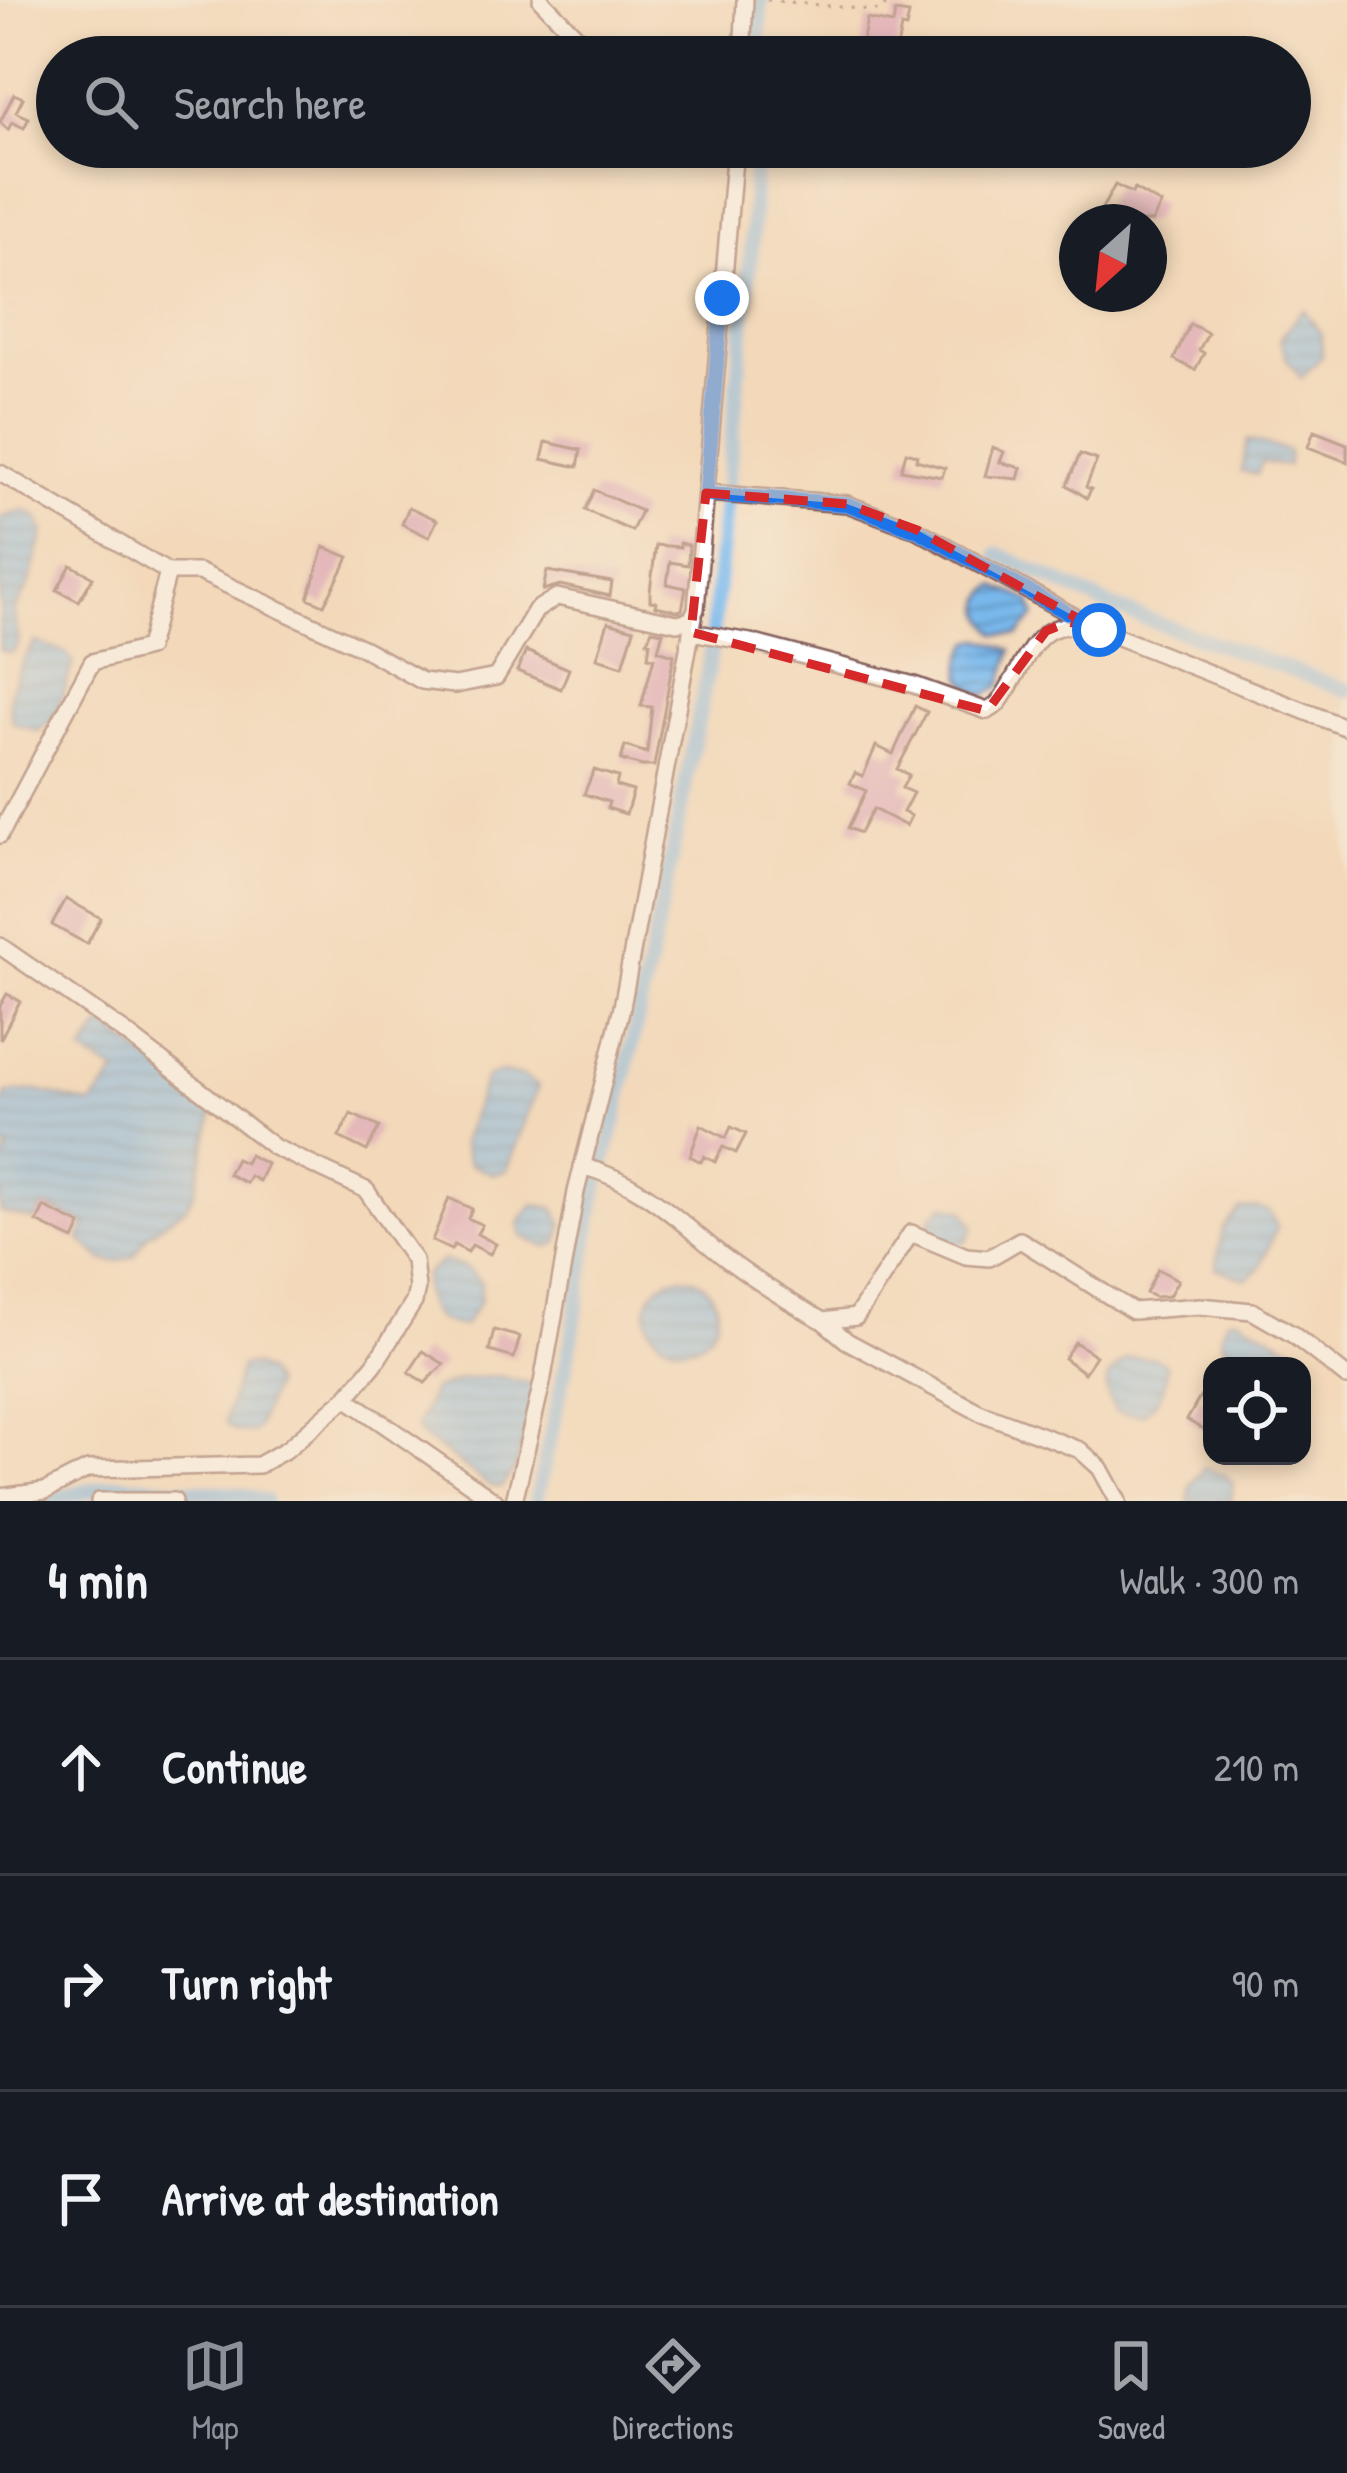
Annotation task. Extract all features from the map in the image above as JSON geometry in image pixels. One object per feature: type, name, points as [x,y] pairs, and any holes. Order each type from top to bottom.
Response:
[{"type":"street","points":[[541,0],[575,36]]},
{"type":"street","points":[[743,36],[746,0]]},
{"type":"street","points":[[514,1501],[542,1383],[582,1166],[622,1007],[693,625],[733,168]]},
{"type":"street","points":[[0,473],[168,572],[199,572],[422,681],[455,685],[496,677],[536,610],[557,597],[693,625],[987,711],[999,703],[1046,631],[1069,622],[1347,728]]},
{"type":"street","points":[[706,494],[847,504],[917,530],[1099,630]]},
{"type":"street","points":[[0,835],[92,662],[148,648],[168,572]]},
{"type":"street","points":[[0,946],[123,1031],[274,1147],[366,1190],[414,1260],[417,1288],[396,1331],[346,1398],[287,1449],[259,1465],[88,1469],[45,1491],[0,1498]]},
{"type":"street","points":[[582,1166],[618,1177],[644,1192],[727,1259],[847,1341],[979,1412],[1080,1450],[1100,1468],[1118,1501]]},
{"type":"street","points":[[823,1322],[856,1316],[911,1233],[966,1256],[989,1258],[1020,1240],[1133,1311],[1200,1306],[1252,1311],[1292,1334],[1347,1377]]},
{"type":"street","points":[[346,1398],[495,1501]]},
{"type":"street","points":[[99,1501],[174,1501]]},
{"type":"path","points":[[767,0],[882,11],[888,0]]},
{"type":"highlighted area","points":[[706,493],[847,504],[917,530],[1099,630],[1069,622],[1046,631],[987,711],[691,632]]},
{"type":"water","points":[[1303,309],[1321,334],[1322,356],[1301,378],[1280,339]]},
{"type":"water","points":[[1248,440],[1288,451],[1288,466],[1262,462],[1257,475],[1241,471]]},
{"type":"water","points":[[23,510],[38,517],[44,531],[30,583],[14,612],[19,642],[12,653],[0,650],[0,518]]},
{"type":"water","points":[[996,586],[1031,601],[1035,616],[1019,635],[997,634],[988,622],[983,603]]},
{"type":"water","points":[[981,639],[1012,650],[1001,685],[986,695],[970,686],[962,674],[967,650],[972,641]]},
{"type":"water","points":[[35,642],[66,653],[73,663],[55,717],[38,731],[14,723],[10,702],[14,681]]},
{"type":"water","points":[[103,1024],[214,1109],[195,1191],[185,1208],[148,1234],[134,1256],[116,1262],[102,1260],[80,1239],[87,1224],[44,1206],[35,1220],[0,1212],[0,1168],[8,1151],[0,1142],[0,1109],[7,1093],[38,1091],[92,1105],[117,1073],[83,1053]]},
{"type":"water","points":[[500,1073],[523,1076],[538,1086],[506,1171],[493,1174],[469,1164],[462,1143],[484,1082]]},
{"type":"water","points":[[534,1204],[554,1208],[563,1225],[558,1243],[545,1247],[522,1236],[519,1223]]},
{"type":"water","points":[[945,1205],[965,1211],[974,1226],[967,1241],[953,1248],[931,1238],[927,1230],[932,1216]]},
{"type":"water","points":[[1240,1209],[1269,1211],[1277,1227],[1259,1269],[1246,1279],[1216,1268],[1223,1229]]},
{"type":"water","points":[[443,1260],[468,1269],[481,1283],[480,1301],[463,1326],[443,1322],[427,1304],[425,1275]]},
{"type":"water","points":[[682,1277],[707,1287],[717,1312],[707,1337],[682,1347],[657,1337],[647,1312],[657,1287]]},
{"type":"water","points":[[1237,1317],[1305,1357],[1254,1357],[1223,1345],[1221,1334],[1227,1319]]},
{"type":"water","points":[[1154,1357],[1166,1364],[1158,1398],[1142,1414],[1116,1412],[1107,1388],[1113,1371],[1128,1358]]},
{"type":"water","points":[[252,1365],[266,1373],[273,1385],[257,1428],[252,1433],[235,1431],[226,1424],[226,1417],[241,1366]]},
{"type":"water","points":[[497,1376],[536,1385],[517,1466],[501,1487],[489,1485],[416,1428],[433,1390],[458,1380]]},
{"type":"water","points":[[1204,1468],[1226,1475],[1233,1484],[1231,1501],[1188,1501],[1191,1485]]},
{"type":"building","points":[[895,12],[909,14],[899,36],[864,36],[867,19],[893,24]]},
{"type":"building","points":[[14,94],[23,98],[16,112],[29,118],[24,128],[12,122],[8,130],[0,122]]},
{"type":"building","points":[[1115,185],[1161,204],[1104,204]]},
{"type":"building","points":[[1190,324],[1208,333],[1195,370],[1174,359]]},
{"type":"building","points":[[1314,431],[1347,444],[1347,462],[1308,447]]},
{"type":"building","points":[[546,442],[581,450],[578,467],[542,459]]},
{"type":"building","points":[[993,447],[1004,452],[1000,462],[1021,468],[1018,479],[985,476]]},
{"type":"building","points":[[906,452],[917,455],[916,460],[945,468],[942,477],[901,470]]},
{"type":"building","points":[[1080,454],[1097,460],[1086,487],[1091,489],[1087,498],[1067,485]]},
{"type":"building","points":[[594,490],[641,511],[632,531],[585,510]]},
{"type":"building","points":[[409,507],[437,520],[429,537],[402,524]]},
{"type":"building","points":[[680,543],[689,545],[688,565],[670,562],[667,584],[686,588],[682,610],[677,611],[656,606],[657,602],[650,601],[650,591],[656,545],[680,547]]},
{"type":"building","points":[[324,547],[349,557],[324,605],[308,598]]},
{"type":"building","points":[[71,565],[93,577],[79,601],[57,590]]},
{"type":"building","points":[[547,571],[612,582],[610,596],[560,585],[543,590]]},
{"type":"building","points":[[608,622],[634,629],[623,666],[597,658]]},
{"type":"building","points":[[652,630],[663,632],[658,650],[674,655],[654,766],[642,766],[621,760],[625,746],[647,753],[652,707],[641,706],[654,658],[648,657]]},
{"type":"building","points":[[526,651],[569,669],[561,689],[517,671]]},
{"type":"building","points":[[915,706],[927,712],[897,769],[909,775],[902,788],[913,793],[903,812],[911,816],[906,826],[873,809],[860,833],[848,828],[866,791],[850,783],[855,773],[863,776],[876,746],[893,754]]},
{"type":"building","points":[[594,770],[618,777],[616,786],[633,791],[626,814],[584,794]]},
{"type":"building","points":[[66,899],[101,918],[87,944],[52,925]]},
{"type":"building","points":[[7,994],[20,1001],[0,1040],[0,1006]]},
{"type":"building","points":[[351,1114],[379,1127],[367,1151],[339,1137]]},
{"type":"building","points":[[701,1125],[726,1138],[731,1127],[746,1134],[736,1153],[723,1147],[715,1162],[704,1156],[701,1162],[690,1156]]},
{"type":"building","points":[[249,1155],[267,1164],[259,1181],[250,1176],[246,1183],[228,1174],[236,1159],[245,1163]]},
{"type":"building","points":[[449,1198],[472,1209],[468,1218],[482,1225],[477,1234],[496,1244],[490,1254],[472,1245],[468,1252],[432,1241]]},
{"type":"building","points":[[44,1207],[81,1225],[74,1240],[37,1222]]},
{"type":"building","points":[[1158,1269],[1178,1280],[1169,1296],[1146,1293]]},
{"type":"building","points":[[494,1330],[520,1337],[514,1358],[489,1351]]},
{"type":"building","points":[[1075,1342],[1096,1356],[1084,1373],[1064,1358]]},
{"type":"building","points":[[423,1351],[444,1364],[425,1383],[409,1372]]},
{"type":"building","points":[[1200,1397],[1203,1399],[1203,1429],[1187,1420]]},
{"type":"waterway","points":[[759,36],[761,0]]},
{"type":"waterway","points":[[536,1501],[572,1338],[595,1196],[616,1119],[710,658],[752,243],[754,168]]},
{"type":"waterway","points":[[998,554],[1110,606],[1347,690]]},
{"type":"waterway","points":[[43,1501],[118,1484],[240,1494],[265,1501]]},
{"type":"route","points":[[722,298],[706,494],[847,504],[917,530],[1099,630]]}]
